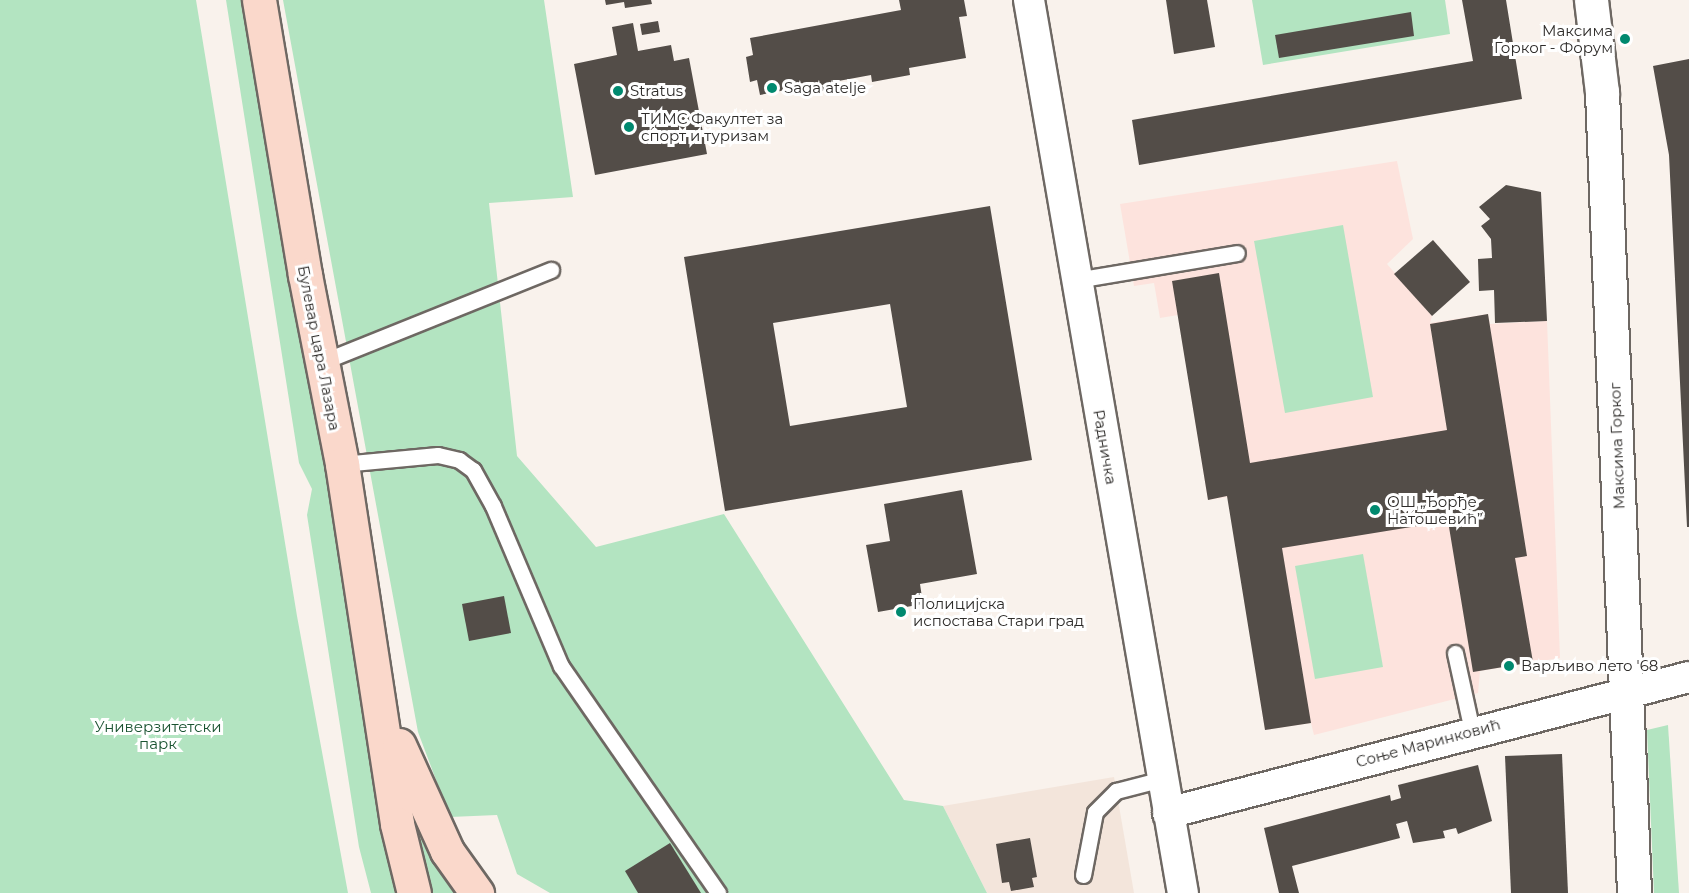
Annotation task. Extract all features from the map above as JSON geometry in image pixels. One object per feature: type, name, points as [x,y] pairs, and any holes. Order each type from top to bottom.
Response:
[{"type":"main road","name":"Булевар цара Лазара","points":[[259,0],[342,464],[380,696],[398,824],[414,893]]},
{"type":"main road","name":"Булевар цара Лазара","points":[[380,696],[438,834],[477,893]]},
{"type":"street","name":"Радничка","points":[[1029,0],[1167,813],[1183,893]]},
{"type":"street","name":"Максима Горког","points":[[1591,0],[1602,92],[1634,893]]},
{"type":"street","name":"Соње Маринковић","points":[[1167,813],[1472,731],[1689,677]]},
{"type":"lane","points":[[1076,280],[1237,254]]},
{"type":"lane","points":[[322,362],[551,270]]},
{"type":"lane","points":[[342,464],[438,454],[459,460],[473,470],[493,506],[561,666],[717,893]]},
{"type":"lane","points":[[1455,653],[1472,731]]},
{"type":"lane","points":[[1083,875],[1095,812],[1116,791],[1162,779]]},
{"type":"shaded area","points":[[1397,161],[1413,239],[1387,264],[1432,316],[1430,323],[1488,314],[1490,324],[1547,321],[1560,658],[1480,671],[1478,693],[1314,735],[1311,723],[1265,730],[1228,497],[1208,500],[1178,315],[1160,318],[1154,283],[1134,286],[1120,204]]},
{"type":"shaded area","points":[[1114,777],[1134,893],[987,893],[943,806]]},
{"type":"green space","name":"Универзитетски парк","points":[[0,0],[196,0],[297,616],[348,893],[0,893]]},
{"type":"green space","points":[[226,0],[255,0],[414,893],[371,893],[359,847],[307,515],[312,489],[299,463]]},
{"type":"green space","points":[[283,0],[544,0],[573,197],[489,203],[517,456],[596,547],[724,514],[904,800],[943,806],[987,893],[550,893],[517,874],[497,815],[450,817],[418,732]]},
{"type":"green space","points":[[1252,0],[1445,0],[1450,34],[1263,65]]},
{"type":"green space","points":[[1343,225],[1373,397],[1285,413],[1254,241]]},
{"type":"green space","points":[[1363,554],[1383,667],[1315,679],[1295,566]]},
{"type":"green space","points":[[1668,725],[1679,893],[1654,893],[1647,730]]},
{"type":"green space","points":[[404,777],[468,893],[432,893],[415,837]]},
{"type":"building","points":[[605,0],[651,0],[652,4],[625,8],[624,2],[606,5]]},
{"type":"building","points":[[899,0],[964,0],[967,16],[959,17],[966,58],[909,68],[910,75],[872,82],[871,75],[833,82],[834,89],[802,94],[801,87],[760,95],[757,80],[750,82],[746,57],[753,55],[750,38],[901,10]]},
{"type":"building","points":[[1166,0],[1207,0],[1215,47],[1174,54]]},
{"type":"building","points":[[1462,0],[1506,0],[1522,99],[1139,165],[1132,120],[1473,61]]},
{"type":"building","points":[[1411,12],[1414,36],[1279,58],[1275,35]]},
{"type":"building","points":[[658,21],[660,32],[642,35],[640,24]]},
{"type":"building","points":[[633,23],[638,51],[671,45],[674,61],[689,58],[707,154],[595,175],[574,64],[617,55],[612,27]]},
{"type":"building","points":[[1689,59],[1689,527],[1687,527],[1669,155],[1653,66]]},
{"type":"building","points":[[1506,185],[1541,192],[1547,321],[1495,323],[1494,290],[1479,291],[1478,259],[1492,258],[1491,239],[1481,226],[1490,219],[1479,207]]},
{"type":"building","points":[[990,206],[1032,460],[725,511],[684,257]],"holes":[[[890,304],[907,407],[790,426],[773,323]]]},
{"type":"building","points":[[1433,240],[1470,282],[1432,316],[1394,274]]},
{"type":"building","name":"ОШ „Ђорђе Натошевић”","points":[[1219,273],[1250,463],[1447,430],[1430,324],[1488,314],[1527,556],[1515,558],[1533,662],[1473,672],[1448,521],[1282,548],[1311,723],[1265,730],[1227,496],[1208,500],[1172,281]]},
{"type":"building","points":[[962,490],[977,574],[920,584],[923,604],[878,612],[866,545],[890,541],[884,504]]},
{"type":"building","points":[[504,596],[511,633],[469,641],[462,604]]},
{"type":"building","points":[[1562,754],[1568,893],[1511,893],[1505,756]]},
{"type":"building","points":[[1478,765],[1492,821],[1458,834],[1456,828],[1443,831],[1445,838],[1413,843],[1407,821],[1396,824],[1400,838],[1292,866],[1299,893],[1279,893],[1264,828],[1390,795],[1391,801],[1401,798],[1398,785]]},
{"type":"building","points":[[1030,838],[1037,877],[1032,878],[1034,887],[1011,891],[1009,882],[1002,883],[996,844]]},
{"type":"building","points":[[670,843],[701,893],[638,893],[625,871]]},
{"type":"place","name":"Максима Горког - Форум","points":[[1625,39]]},
{"type":"place","name":"Saga atelje","points":[[772,88]]},
{"type":"place","name":"Stratus","points":[[618,91]]},
{"type":"place","name":"ТИМС Факултет за спорт и туризам","points":[[629,127]]},
{"type":"place","name":"ОШ „Ђорђе Натошевић”","points":[[1375,510]]},
{"type":"place","name":"Полицијска испостава Стари град","points":[[901,612]]},
{"type":"place","name":"Варљиво лето '68","points":[[1509,666]]}]
